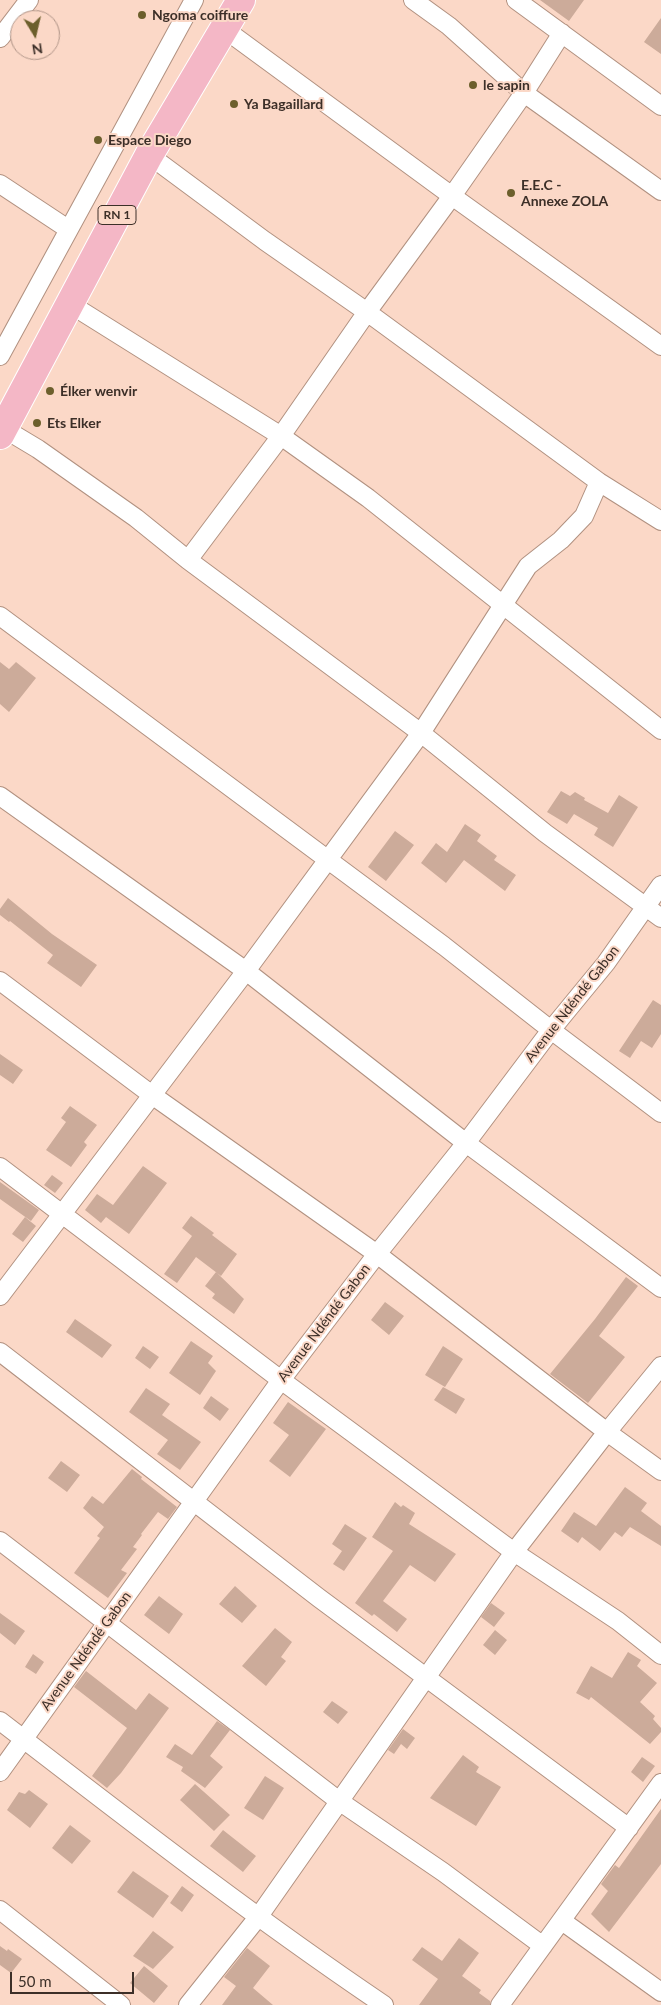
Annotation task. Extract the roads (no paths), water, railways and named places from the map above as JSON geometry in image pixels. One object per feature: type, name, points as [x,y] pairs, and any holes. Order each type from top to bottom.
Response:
[{"type":"highway","name":"RN 1","points":[[2,431],[149,155],[241,0]]},
{"type":"street","points":[[0,38],[29,0]]},
{"type":"street","points":[[0,356],[194,0]]},
{"type":"street","points":[[413,0],[449,26],[524,93],[661,191]]},
{"type":"street","points":[[519,1],[661,106]]},
{"type":"street","points":[[223,28],[661,346]]},
{"type":"street","points":[[188,560],[281,436],[367,312],[452,196],[524,93],[562,34]]},
{"type":"street","points":[[149,155],[264,241],[367,312],[599,482],[661,521]]},
{"type":"street","points":[[0,184],[68,229]]},
{"type":"street","points":[[70,304],[281,436],[368,498],[661,730]]},
{"type":"street","points":[[2,431],[38,449],[136,518],[188,560],[421,733],[545,833],[661,918]]},
{"type":"street","points":[[0,1296],[246,971],[421,733],[528,566],[561,540],[584,516],[599,482]]},
{"type":"street","points":[[0,616],[444,946],[661,1113]]},
{"type":"street","points":[[0,796],[246,971],[466,1143],[661,1288]]},
{"type":"street","name":"Avenue Ndéndé Gabon","points":[[0,1772],[281,1380],[377,1254],[466,1143],[551,1030],[606,963],[661,884]]},
{"type":"street","points":[[0,981],[152,1095],[377,1254],[607,1432],[661,1471]]},
{"type":"street","points":[[0,1167],[281,1380],[514,1552],[618,1621],[661,1655]]},
{"type":"street","points":[[0,1352],[319,1598],[629,1828]]},
{"type":"street","points":[[188,2005],[259,1916],[514,1552],[661,1366]]},
{"type":"street","points":[[0,1541],[339,1801],[443,1872],[543,1946]]},
{"type":"street","points":[[0,1721],[259,1916],[384,2005]]},
{"type":"street","points":[[500,2005],[659,1789]]},
{"type":"street","points":[[0,1910],[121,2005]]},
{"type":"street","points":[[562,1921],[661,1992]]},
{"type":"place","name":"Ngoma coiffure","points":[[142,15]]},
{"type":"place","name":"le sapin","points":[[473,85]]},
{"type":"place","name":"Ya Bagaillard","points":[[234,104]]},
{"type":"place","name":"Espace Diego","points":[[98,140]]},
{"type":"place","name":"E.E.C - Annexe ZOLA","points":[[511,193]]},
{"type":"place","name":"Élker wenvir","points":[[50,391]]},
{"type":"place","name":"Ets Elker","points":[[37,423]]}]
